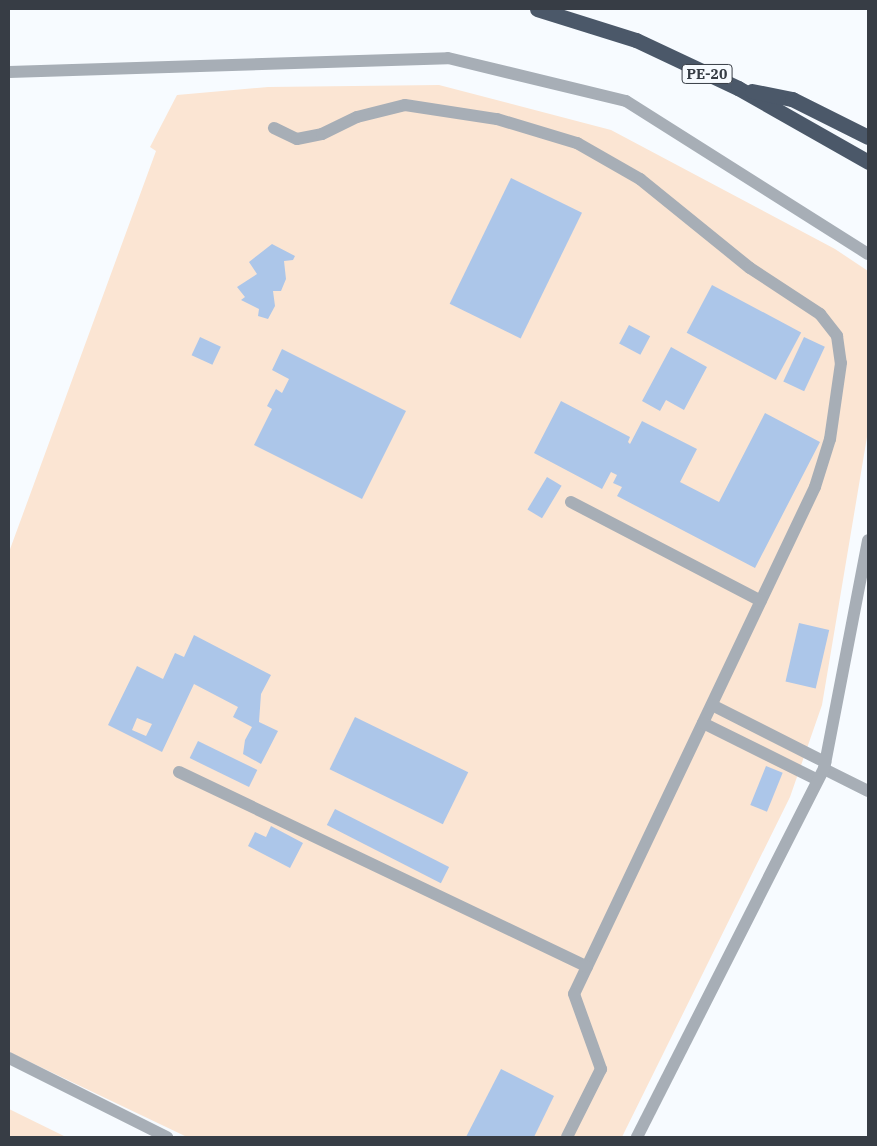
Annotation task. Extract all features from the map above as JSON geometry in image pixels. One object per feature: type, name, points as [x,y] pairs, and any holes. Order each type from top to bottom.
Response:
[{"type":"highway","name":"PE-20","points":[[537,9],[636,40],[738,88],[868,162]]},
{"type":"highway","points":[[738,88],[792,99],[868,138]]},
{"type":"lane","points":[[9,72],[448,58],[626,101],[868,254]]},
{"type":"lane","points":[[274,128],[297,139],[313,136],[357,117],[405,105],[497,119],[577,143],[640,178],[750,268],[820,314],[836,336],[841,363],[830,439],[815,488],[574,994],[601,1069],[567,1137]]},
{"type":"lane","points":[[571,502],[761,602]]},
{"type":"lane","points":[[637,1137],[825,765],[868,540]]},
{"type":"lane","points":[[712,704],[825,765],[868,791]]},
{"type":"lane","points":[[703,723],[818,780]]},
{"type":"lane","points":[[179,772],[587,967]]},
{"type":"lane","points":[[9,1058],[167,1137]]},
{"type":"shaded area","points":[[439,85],[611,130],[835,249],[868,271],[868,431],[822,705],[790,797],[622,1137],[187,1137],[9,1052],[9,552],[156,151],[150,147],[177,95],[268,87]]},
{"type":"shaded area","points":[[9,1109],[66,1137],[9,1137]]},
{"type":"building","points":[[511,178],[582,213],[521,338],[450,304]]},
{"type":"building","points":[[272,244],[295,256],[293,260],[284,261],[286,279],[281,291],[273,291],[275,306],[268,319],[258,316],[259,309],[241,300],[245,297],[237,287],[257,274],[249,262]]},
{"type":"building","points":[[712,285],[801,332],[776,380],[687,333]]},
{"type":"building","points":[[629,325],[650,336],[640,355],[619,344]]},
{"type":"building","points":[[200,337],[221,347],[212,365],[192,355]]},
{"type":"building","points":[[804,337],[825,347],[804,391],[783,381]]},
{"type":"building","points":[[671,347],[707,367],[684,410],[666,400],[660,411],[642,401]]},
{"type":"building","points":[[282,349],[406,411],[362,499],[254,445],[272,409],[267,406],[276,389],[282,393],[289,379],[272,370]]},
{"type":"building","points":[[561,401],[630,437],[628,442],[630,444],[642,421],[697,449],[680,482],[719,502],[765,413],[820,442],[755,568],[617,496],[622,487],[613,483],[617,475],[611,472],[602,489],[534,453]]},
{"type":"building","points":[[547,477],[562,486],[542,518],[527,510]]},
{"type":"building","points":[[799,623],[829,630],[816,688],[786,681]]},
{"type":"building","points":[[194,635],[271,675],[261,694],[259,722],[278,731],[261,764],[243,754],[245,740],[252,727],[233,717],[238,707],[194,684],[162,752],[108,725],[137,666],[163,679],[175,653],[184,657]],"holes":[[[137,718],[152,724],[146,736],[132,730]]]},
{"type":"building","points":[[355,717],[468,772],[443,824],[330,769]]},
{"type":"building","points":[[198,741],[257,770],[249,787],[190,758]]},
{"type":"building","points":[[766,766],[783,773],[767,812],[750,805]]},
{"type":"building","points":[[335,809],[449,867],[441,883],[327,825]]},
{"type":"building","points":[[271,826],[303,843],[290,868],[248,846],[255,832],[266,837]]},
{"type":"building","points":[[501,1069],[554,1096],[534,1137],[466,1137]]}]
